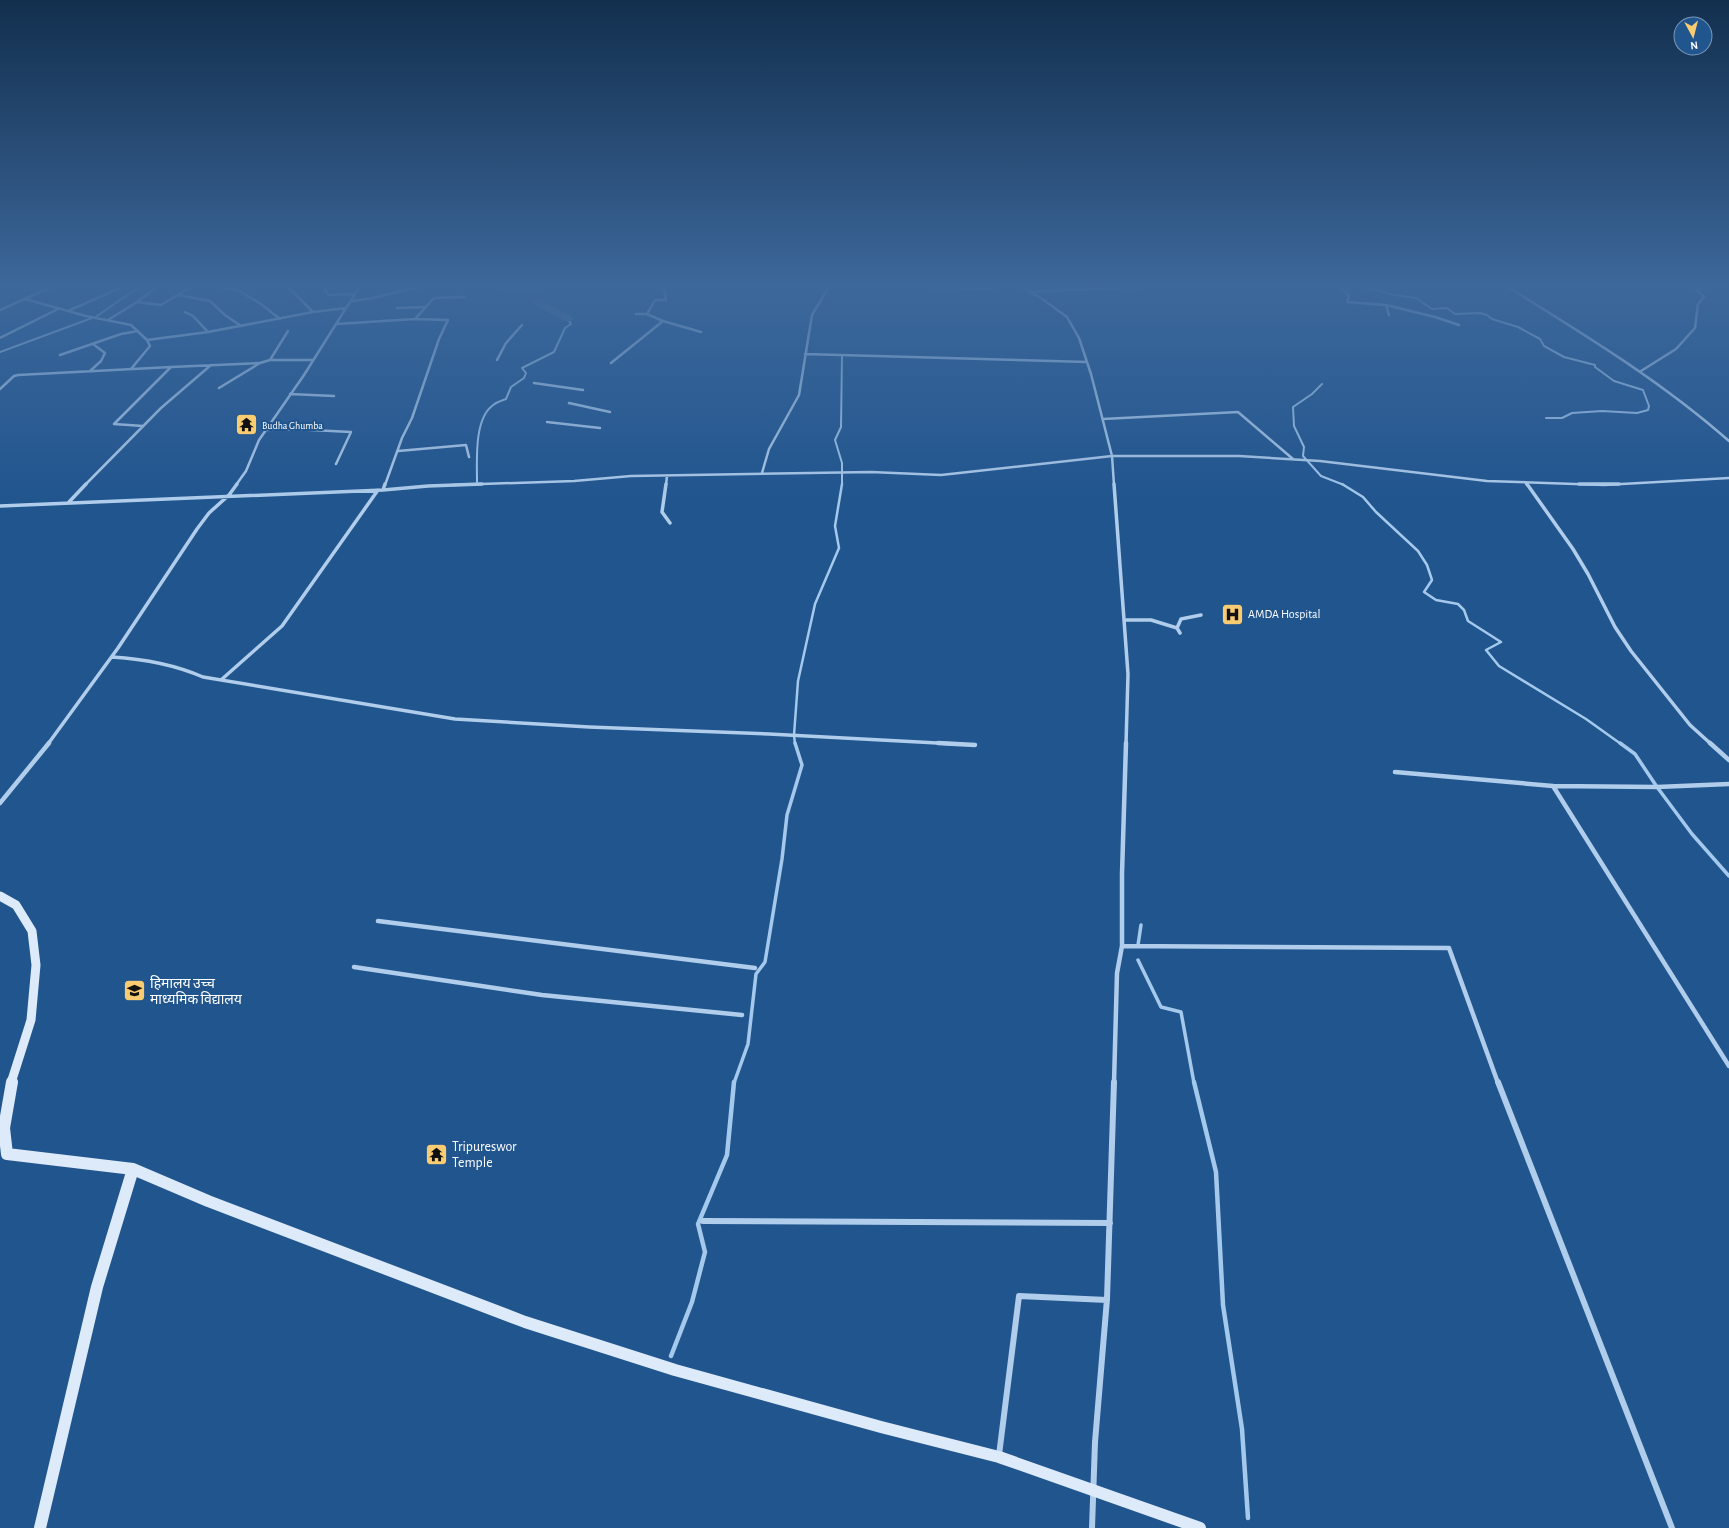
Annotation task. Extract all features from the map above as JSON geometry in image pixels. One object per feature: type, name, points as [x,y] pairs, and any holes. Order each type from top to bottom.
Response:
[{"type":"street","points":[[90,371],[102,358]]},
{"type":"street","points":[[130,369],[139,358]]},
{"type":"street","points":[[221,680],[282,626],[321,569],[381,490],[412,418],[432,358]]},
{"type":"street","points":[[610,363],[616,358]]},
{"type":"street","points":[[762,473],[769,449],[799,396],[804,358]]},
{"type":"street","points":[[957,358],[1087,362]]},
{"type":"street","points":[[1086,358],[1112,456],[1128,674],[1122,874],[1122,946],[1116,974],[1107,1300],[1092,1489],[1092,1528]]},
{"type":"street","points":[[1620,358],[1641,372],[1708,422],[1729,442]]},
{"type":"street","points":[[1641,372],[1662,358]]},
{"type":"street","points":[[0,390],[14,376],[18,375],[260,363],[270,360],[313,360]]},
{"type":"street","points":[[0,803],[53,738],[112,657],[197,529],[209,513],[229,495],[249,466],[255,446],[313,360]]},
{"type":"street","points":[[219,388],[260,363]]},
{"type":"street","points":[[69,502],[142,426],[211,365]]},
{"type":"street","points":[[142,426],[114,424],[171,367]]},
{"type":"street","points":[[534,383],[583,390]]},
{"type":"street","points":[[290,394],[334,396]]},
{"type":"street","points":[[569,403],[610,412]]},
{"type":"street","points":[[1103,420],[1238,412],[1294,459]]},
{"type":"street","points":[[547,422],[600,428]]},
{"type":"street","points":[[265,430],[292,428],[351,432],[336,464]]},
{"type":"street","points":[[398,451],[466,445],[469,457]]},
{"type":"street","points":[[0,506],[229,495],[381,490],[428,486],[574,481],[631,476],[871,472],[941,475],[1112,456],[1239,456],[1294,459],[1487,481],[1604,485],[1729,478]]},
{"type":"street","points":[[667,476],[662,512],[670,523]]},
{"type":"street","points":[[1525,482],[1573,549],[1588,574],[1614,628],[1690,725],[1729,760]]},
{"type":"street","points":[[1177,628],[1181,619],[1201,615]]},
{"type":"street","points":[[1124,620],[1151,620],[1177,628],[1180,633]]},
{"type":"street","points":[[112,657],[144,658],[189,671],[203,677],[455,719],[589,727],[975,745]]},
{"type":"street","points":[[1395,772],[1553,786],[1657,788],[1729,784]]},
{"type":"street","points":[[1553,786],[1729,1066]]},
{"type":"street","points":[[0,896],[16,905],[32,931],[36,965],[31,1020],[11,1085],[4,1128],[4,1155],[133,1169],[208,1201],[525,1322],[675,1370],[881,1427],[999,1457],[1200,1528]]},
{"type":"street","points":[[378,921],[755,968]]},
{"type":"street","points":[[1122,946],[1449,948],[1494,1072],[1672,1528]]},
{"type":"street","points":[[354,967],[542,995],[742,1015]]},
{"type":"street","points":[[40,1528],[97,1287],[133,1169]]},
{"type":"street","points":[[703,1221],[1110,1223]]},
{"type":"street","points":[[999,1457],[1019,1296],[1107,1300]]},
{"type":"waterway","points":[[477,482],[479,431],[486,412],[495,404],[506,399],[511,387],[524,378],[526,373],[522,368],[541,358]]},
{"type":"waterway","points":[[842,358],[841,427],[835,440],[842,463],[842,484]]},
{"type":"waterway","points":[[1546,418],[1562,418],[1572,413],[1602,411],[1637,413],[1648,410],[1649,406],[1643,390],[1614,381],[1595,367],[1595,365],[1569,358]]},
{"type":"waterway","points":[[1322,384],[1312,394],[1293,407],[1294,426],[1304,447],[1303,456],[1321,476],[1343,485]]},
{"type":"waterway","points":[[795,744],[794,735],[798,681],[815,604],[839,548],[835,526],[842,484]]},
{"type":"waterway","points":[[1343,485],[1363,497],[1376,512],[1418,551],[1427,565],[1432,580],[1424,592],[1436,600],[1458,604],[1464,610],[1468,621],[1501,642],[1486,650],[1499,666],[1586,719],[1621,744]]},
{"type":"waterway","points":[[734,1083],[748,1044],[756,974],[765,962],[782,859],[787,815],[802,765],[795,743]]},
{"type":"waterway","points":[[1620,743],[1635,754],[1657,787],[1692,834],[1729,876]]},
{"type":"waterway","points":[[1138,945],[1141,925]]},
{"type":"waterway","points":[[1138,960],[1161,1007],[1181,1012],[1194,1083]]},
{"type":"waterway","points":[[671,1356],[692,1302],[705,1252],[698,1224],[727,1155],[734,1082]]},
{"type":"waterway","points":[[1194,1082],[1216,1172],[1223,1305],[1242,1429],[1248,1518]]},
{"type":"place","name":"Budha Ghumba","points":[[246,425]]},
{"type":"place","name":"AMDA Hospital","points":[[1232,614]]},
{"type":"place","name":"हिमालय उच्च माध्यमिक विद्यालय","points":[[134,991]]},
{"type":"place","name":"Tripureswor Temple","points":[[437,1154]]}]
